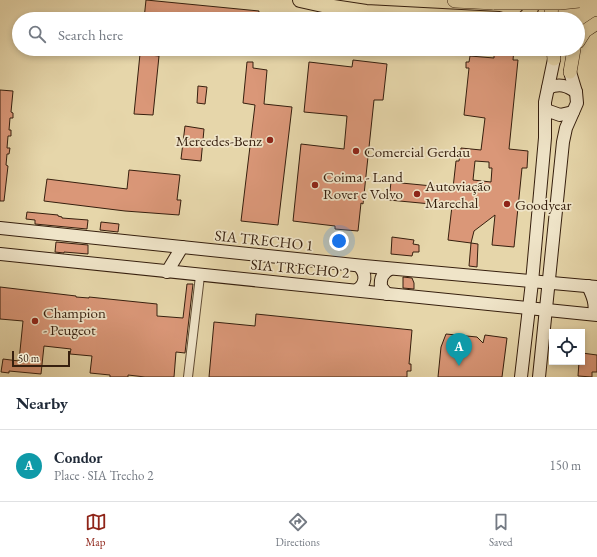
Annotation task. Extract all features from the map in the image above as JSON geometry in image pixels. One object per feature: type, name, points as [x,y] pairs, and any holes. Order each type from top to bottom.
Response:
[{"type":"highway","points":[[300,0],[366,12]]},
{"type":"highway","points":[[455,0],[494,2],[560,2],[579,0]]},
{"type":"highway","points":[[530,12],[534,0]]},
{"type":"main road","points":[[551,12],[552,0]]},
{"type":"main road","points":[[585,31],[597,22]]},
{"type":"main road","points":[[521,377],[532,282],[545,138],[545,102],[554,56]]},
{"type":"main road","points":[[539,377],[563,142],[566,128],[577,103],[576,92],[570,72],[573,56]]},
{"type":"main road","points":[[548,88],[554,85],[564,85],[576,92]]},
{"type":"main road","points":[[546,110],[560,115],[573,112]]},
{"type":"main road","name":"SIA TRECHO 1","points":[[0,228],[359,266],[593,287]]},
{"type":"main road","points":[[167,272],[182,247]]},
{"type":"main road","name":"SIA TRECHO 2","points":[[0,254],[200,276],[595,314]]},
{"type":"main road","points":[[357,290],[362,287],[365,282],[363,269],[359,266]]},
{"type":"main road","points":[[387,294],[381,288],[381,279],[382,274],[390,269]]},
{"type":"main road","points":[[593,287],[595,314]]},
{"type":"street","points":[[188,377],[200,276]]},
{"type":"building","points":[[146,0],[259,11],[259,12],[145,12]]},
{"type":"building","points":[[140,56],[159,56],[153,115],[134,114]]},
{"type":"building","points":[[470,56],[494,58],[494,56],[513,56],[513,60],[518,60],[509,149],[528,151],[527,168],[522,168],[514,247],[492,245],[495,215],[474,231],[471,243],[448,240],[452,206],[389,200],[391,182],[453,188],[456,161],[459,161],[461,148],[481,150],[485,118],[464,115],[469,68],[466,68],[466,62],[469,62]],"holes":[[[475,161],[489,162],[489,168],[492,168],[491,182],[473,180]]]},
{"type":"building","points":[[353,60],[387,64],[383,100],[374,100],[363,204],[361,203],[358,231],[335,229],[335,226],[293,221],[301,144],[344,149],[347,116],[304,112],[309,62],[352,67]]},
{"type":"building","name":"Mercedes-Benz","points":[[247,62],[253,62],[253,68],[267,70],[264,104],[292,107],[278,225],[241,221],[255,105],[243,103]]},
{"type":"building","points":[[198,86],[207,87],[205,104],[197,103]]},
{"type":"building","points":[[0,90],[13,91],[11,112],[13,113],[13,118],[10,118],[9,130],[11,130],[11,136],[8,136],[7,148],[10,148],[9,154],[7,154],[6,165],[8,166],[4,201],[0,201]]},
{"type":"building","points":[[185,126],[204,129],[201,161],[181,159]]},
{"type":"building","points":[[129,170],[180,175],[177,200],[181,200],[179,215],[125,211],[44,201],[47,179],[127,189]]},
{"type":"building","points":[[27,212],[58,215],[62,218],[88,220],[87,229],[35,224],[35,220],[26,219]]},
{"type":"building","points":[[101,222],[119,224],[118,232],[100,230]]},
{"type":"building","points":[[392,237],[414,240],[413,244],[419,245],[419,252],[413,252],[412,256],[391,254]]},
{"type":"building","points":[[56,242],[88,245],[88,254],[55,252]]},
{"type":"building","points":[[471,243],[478,244],[477,267],[469,266]]},
{"type":"building","points":[[403,277],[412,278],[414,289],[403,288]]},
{"type":"building","points":[[187,284],[193,284],[185,353],[176,352],[174,377],[145,377],[128,375],[128,377],[110,377],[110,375],[90,373],[92,356],[70,354],[71,349],[44,346],[41,374],[9,371],[9,373],[1,372],[3,359],[19,361],[23,321],[0,319],[0,287],[76,297],[157,304],[157,316],[183,318]]},
{"type":"building","points":[[256,314],[412,330],[409,364],[411,364],[411,371],[407,371],[407,377],[209,377],[214,322],[255,326]]},
{"type":"building","points":[[446,334],[477,337],[483,343],[485,335],[507,338],[502,377],[438,377],[441,347]]},
{"type":"building","points":[[585,353],[597,355],[597,372],[592,372],[592,377],[578,376],[579,365],[585,365]]},
{"type":"place","name":"Mercedes-Benz","points":[[270,140]]},
{"type":"place","name":"Comercial Gerdau","points":[[356,151]]},
{"type":"place","name":"Coima - Land Rover e Volvo","points":[[315,185]]},
{"type":"place","name":"Autoviação Marechal","points":[[417,194]]},
{"type":"place","name":"Goodyear","points":[[507,204]]},
{"type":"place","name":"Champion - Peugeot","points":[[35,321]]},
{"type":"place","name":"Condor","points":[[459,366]]}]
